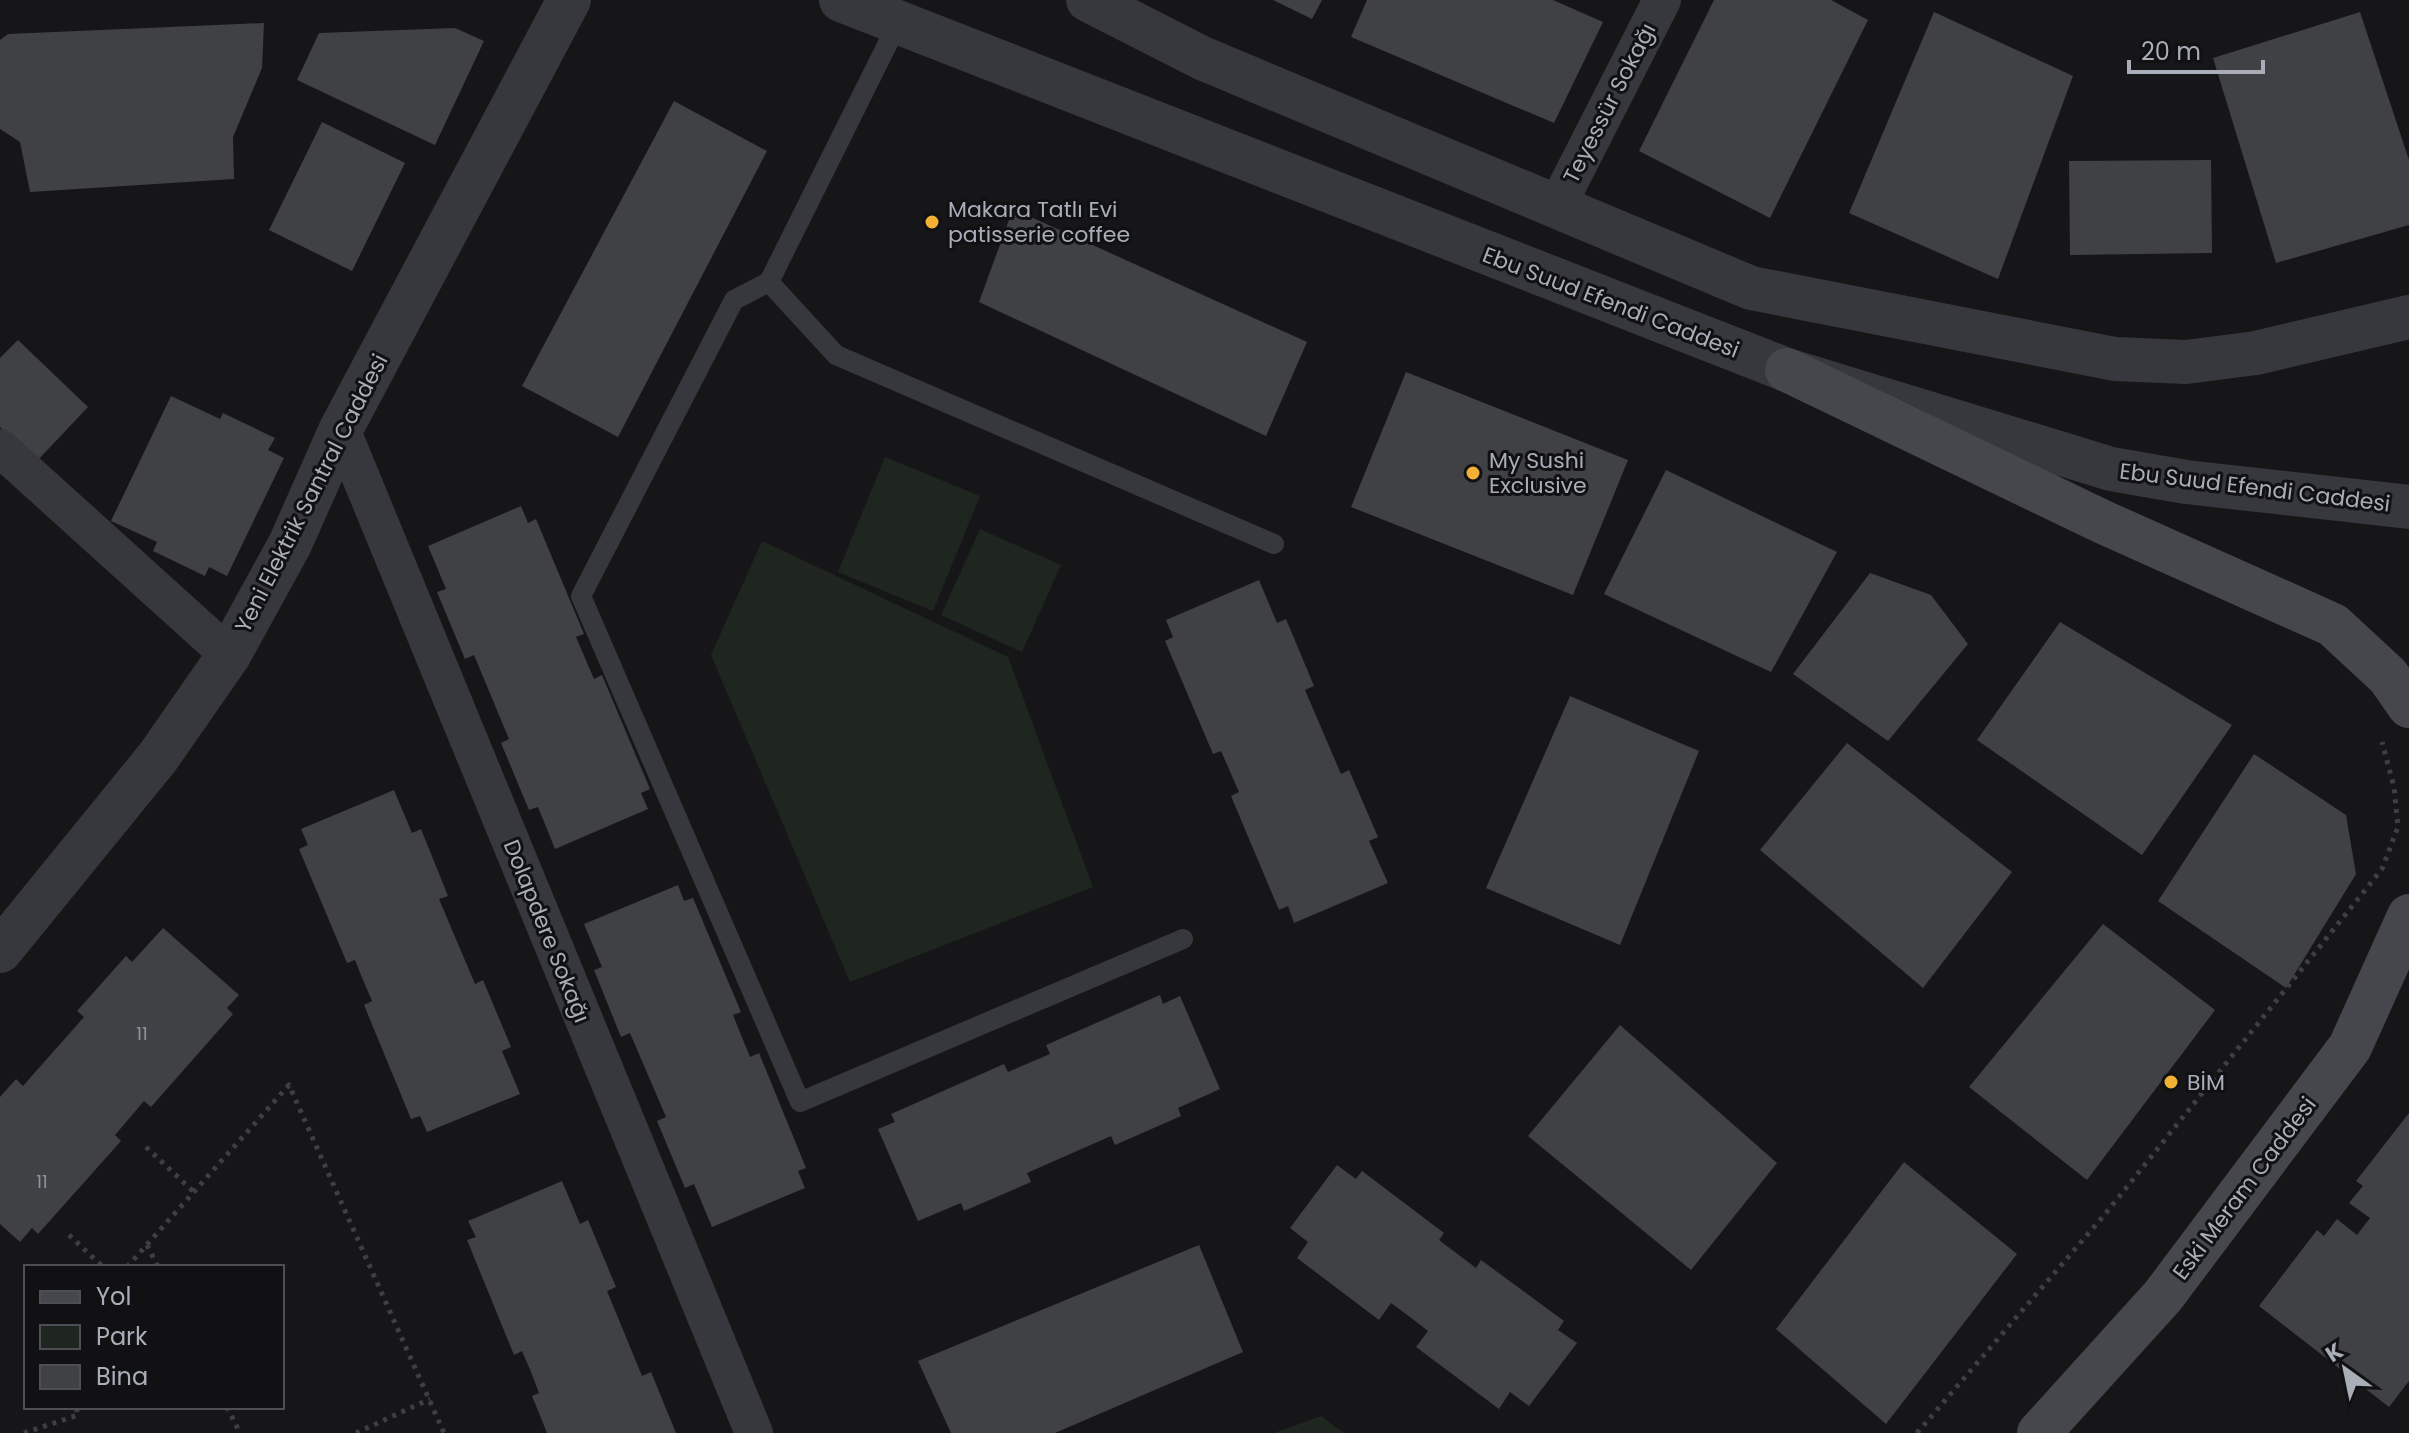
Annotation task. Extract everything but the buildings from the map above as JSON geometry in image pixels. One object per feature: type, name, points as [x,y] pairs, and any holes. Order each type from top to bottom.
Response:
[{"type":"main road","points":[[1787,370],[2103,522],[2333,625],[2388,676],[2393,720]]},
{"type":"main road","name":"Eski Meram Caddesi","points":[[2039,1433],[2163,1296],[2350,1047],[2409,916]]},
{"type":"main road","points":[[2350,1047],[2409,970]]},
{"type":"street","name":"Yeni Elektrik Santral Caddesi","points":[[0,951],[158,757],[229,655],[290,544],[341,429],[569,0]]},
{"type":"street","name":"Ebu Suud Efendi Caddesi","points":[[841,0],[1787,370],[2111,469],[2186,482],[2409,507]]},
{"type":"street","points":[[1088,0],[1202,58],[1751,288],[2115,359],[2186,362],[2256,353],[2409,317]]},
{"type":"street","name":"Teyessür Sokağı","points":[[1557,206],[1662,0]]},
{"type":"street","name":"Dolapdere Sokağı","points":[[341,429],[754,1433]]},
{"type":"street","points":[[0,448],[229,655]]},
{"type":"lane","points":[[898,23],[769,282],[734,300],[581,596],[800,1102],[1183,939]]},
{"type":"lane","points":[[769,282],[836,355],[1274,544]]},
{"type":"path","points":[[1917,1433],[2106,1213],[2382,869],[2398,827],[2394,787],[2384,746],[2393,720]]},
{"type":"path","points":[[129,1265],[289,1085],[444,1433]]},
{"type":"path","points":[[146,1147],[195,1193]]},
{"type":"path","points":[[69,1235],[101,1265]]},
{"type":"path","points":[[147,1245],[157,1265]]},
{"type":"path","points":[[356,1433],[430,1399]]},
{"type":"path","points":[[24,1433],[78,1415],[76,1409]]},
{"type":"path","points":[[228,1409],[240,1433]]},
{"type":"green space","points":[[885,457],[980,496],[933,611],[838,572]]},
{"type":"green space","points":[[980,529],[1061,565],[1022,652],[941,615]]},
{"type":"green space","points":[[762,541],[1008,657],[1093,887],[850,982],[711,655]]},
{"type":"green space","points":[[1321,1416],[1344,1433],[1274,1433]]},
{"type":"place","name":"Makara Tatlı Evi patisserie coffee","points":[[932,222]]},
{"type":"place","name":"My Sushi Exclusive","points":[[1473,473]]},
{"type":"place","name":"BİM","points":[[2171,1082]]}]
